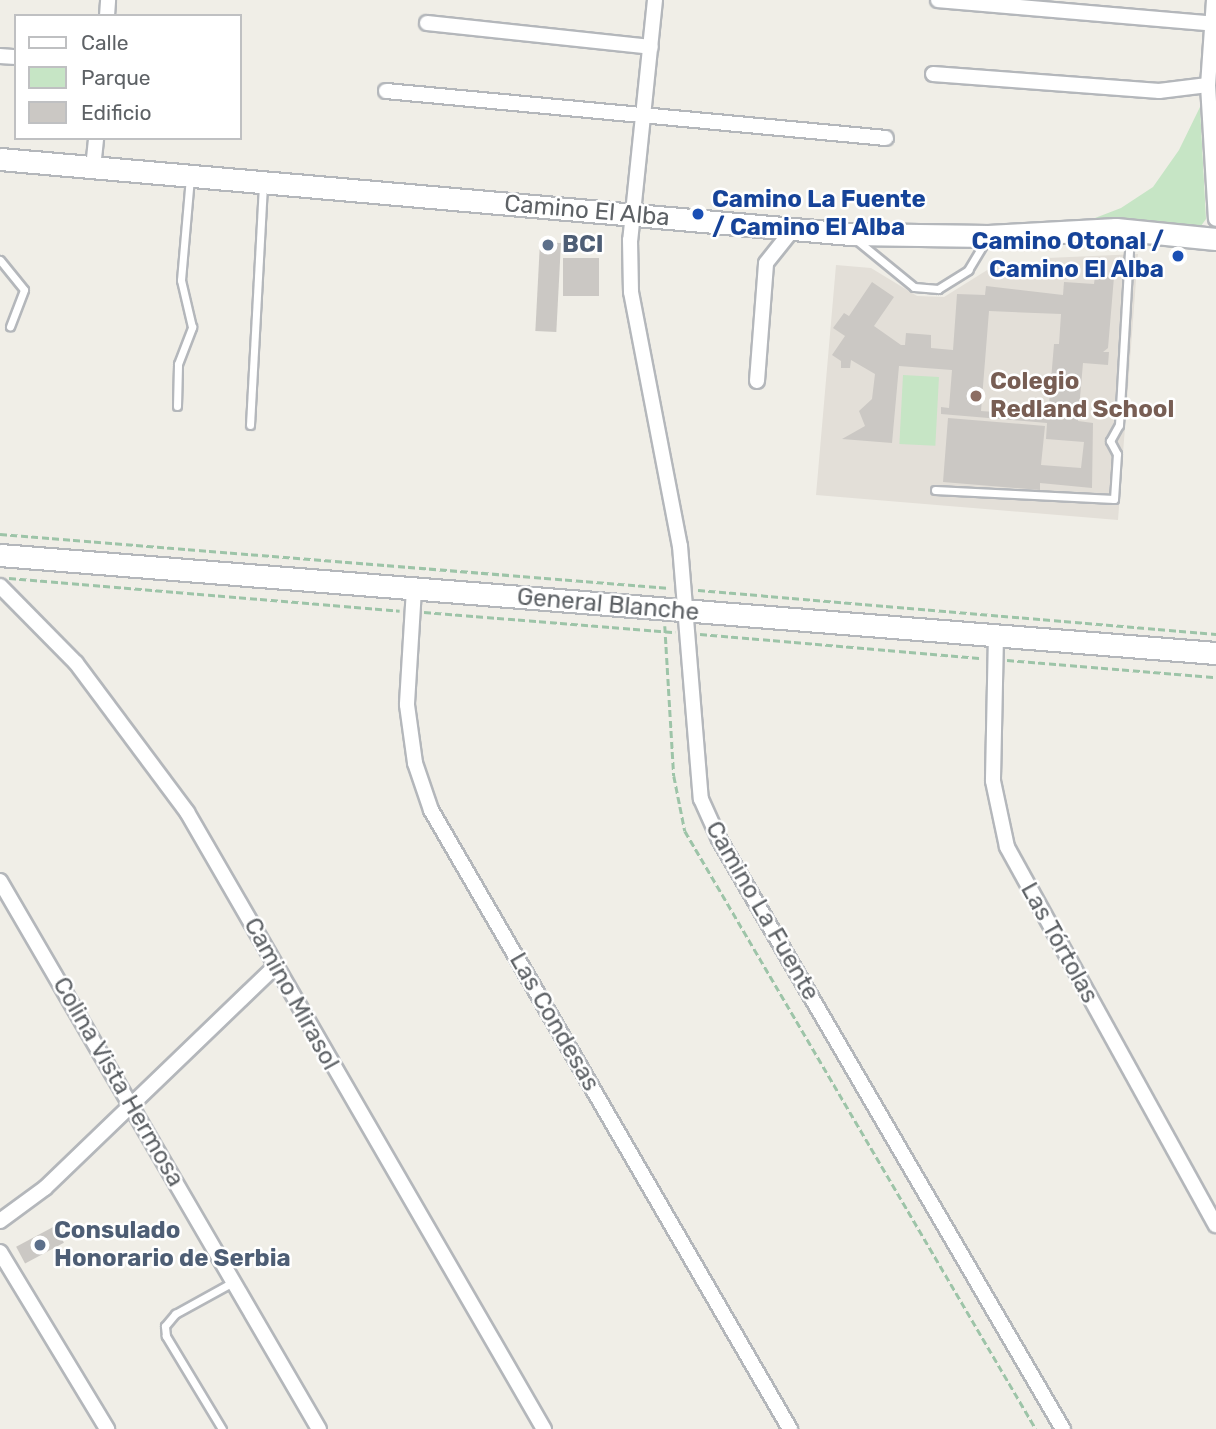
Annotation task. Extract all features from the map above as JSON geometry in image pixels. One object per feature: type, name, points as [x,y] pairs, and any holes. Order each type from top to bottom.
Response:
[{"type":"main road","name":"Camino El Alba","points":[[0,159],[851,234],[988,236],[1130,229],[1216,239]]},
{"type":"main road","name":"General Blanche","points":[[0,555],[1216,653]]},
{"type":"street","name":"Camino La Fuente","points":[[655,0],[632,214],[633,319],[673,502],[687,611],[697,778],[711,826],[1063,1429]]},
{"type":"street","points":[[938,0],[1214,24]]},
{"type":"street","points":[[1214,0],[1211,76],[1216,219]]},
{"type":"street","points":[[427,23],[651,47]]},
{"type":"street","points":[[933,74],[1159,91],[1211,76]]},
{"type":"street","points":[[386,91],[644,118],[886,138]]},
{"type":"street","points":[[93,168],[96,140]]},
{"type":"street","points":[[757,381],[766,263],[793,229]]},
{"type":"street","name":"Camino Mirasol","points":[[0,586],[76,663],[148,756],[210,850],[274,968],[544,1429]]},
{"type":"street","name":"Las Condesas","points":[[414,589],[408,722],[430,810],[790,1429]]},
{"type":"street","name":"Las Tórtolas","points":[[996,635],[993,781],[1007,847],[1216,1225]]},
{"type":"street","name":"Colina Vista Hermosa","points":[[0,881],[319,1429]]},
{"type":"street","points":[[0,1222],[30,1201],[274,968]]},
{"type":"street","points":[[0,1252],[107,1429]]},
{"type":"lane","points":[[177,406],[178,364],[192,327],[181,280],[190,177]]},
{"type":"lane","points":[[250,425],[263,183]]},
{"type":"lane","points":[[936,490],[1115,499],[1117,454],[1110,441],[1119,425],[1130,229]]},
{"type":"lane","points":[[851,234],[868,253],[910,285],[938,289],[968,270],[988,236]]},
{"type":"lane","points":[[0,260],[24,290],[10,326]]},
{"type":"lane","points":[[222,1429],[166,1336],[165,1326],[175,1314],[234,1281]]},
{"type":"path","points":[[0,534],[1216,634]]},
{"type":"path","points":[[0,578],[1216,677]]},
{"type":"shaded area","name":"Colegio Redland School","points":[[1138,254],[1118,520],[816,495],[836,265],[871,268],[917,296],[944,297],[1000,262],[1046,264],[1047,258]]},
{"type":"green space","points":[[1200,107],[1206,219],[1198,230],[1069,228],[1121,208],[1153,187],[1179,150]]},
{"type":"green space","points":[[903,375],[939,377],[935,446],[899,444]]},
{"type":"building","points":[[540,242],[561,243],[556,332],[535,331]]},
{"type":"building","points":[[563,258],[599,258],[599,296],[563,296]]},
{"type":"building","points":[[1095,276],[1114,277],[1108,348],[1103,352],[1109,352],[1108,365],[1083,363],[1078,421],[1093,423],[1092,488],[1040,483],[1040,490],[943,482],[948,418],[1045,426],[1041,465],[1081,468],[1084,442],[1046,439],[1047,423],[941,414],[941,407],[949,408],[952,370],[899,366],[892,443],[842,439],[865,426],[859,411],[872,399],[875,374],[851,360],[850,368],[841,368],[841,361],[832,355],[845,336],[833,328],[844,313],[849,316],[872,282],[894,297],[874,326],[901,345],[905,345],[906,333],[931,335],[931,348],[953,350],[957,294],[985,295],[986,286],[1063,295],[1064,282],[1094,284]],"holes":[[[989,311],[1061,314],[1059,344],[1054,344],[1048,416],[981,411]]]},
{"type":"building","name":"Consulado Honorario de Serbia","points":[[55,1226],[64,1243],[25,1263],[16,1247]]},
{"type":"place","name":"Camino La Fuente / Camino El Alba","points":[[698,214]]},
{"type":"place","name":"BCI","points":[[548,245]]},
{"type":"place","name":"Camino Otonal / Camino El Alba","points":[[1178,256]]},
{"type":"place","name":"Colegio Redland School","points":[[976,396]]},
{"type":"place","name":"Consulado Honorario de Serbia","points":[[40,1245]]}]
